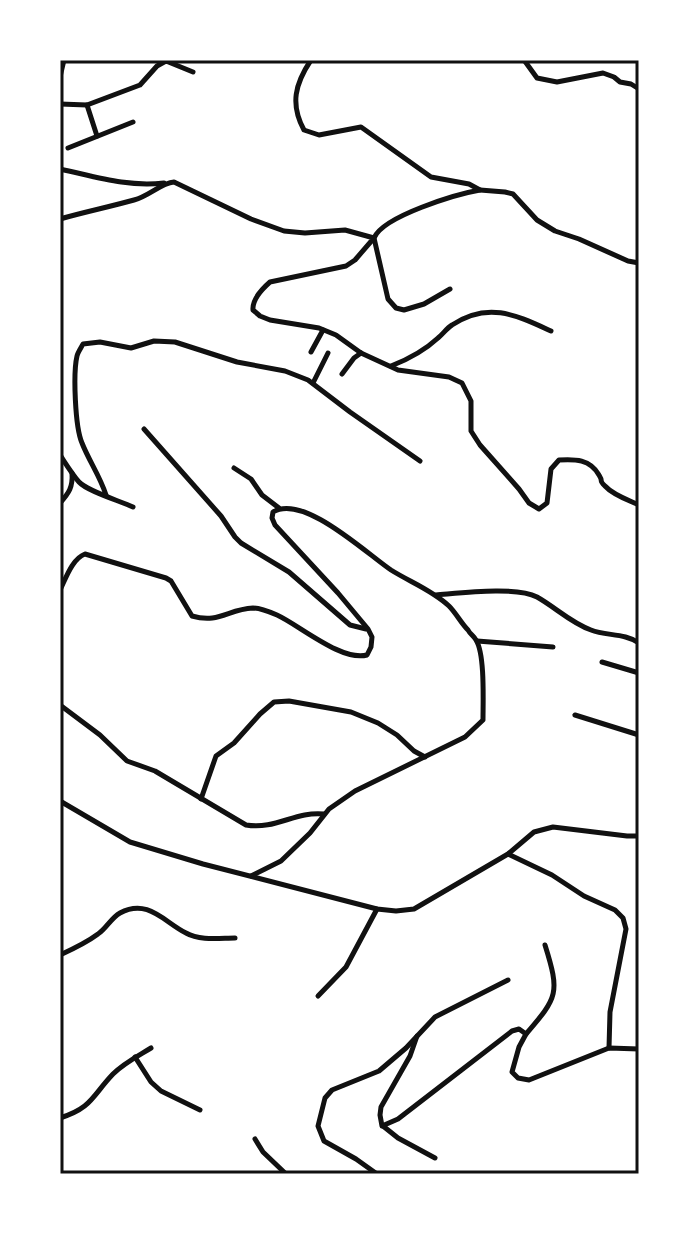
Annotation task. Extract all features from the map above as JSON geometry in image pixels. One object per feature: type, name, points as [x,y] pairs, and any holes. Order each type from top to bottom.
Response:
[{"type":"street","points":[[60,77],[64,60]]},
{"type":"street","points":[[311,60],[300,77],[295,103],[296,116],[304,130],[319,135],[361,127],[431,177],[469,184],[480,190]]},
{"type":"street","points":[[524,60],[537,78],[557,82],[603,73],[639,89]]},
{"type":"street","points":[[60,104],[87,105],[140,85],[157,66],[166,61],[193,72]]},
{"type":"street","points":[[87,105],[97,136]]},
{"type":"street","points":[[68,148],[133,122]]},
{"type":"street","points":[[60,169],[115,183],[144,185],[174,182],[251,219],[284,231],[345,230],[374,238]]},
{"type":"street","points":[[60,219],[134,200],[151,193],[165,182]]},
{"type":"street","points":[[639,263],[555,231],[537,220],[513,194],[480,190],[423,206],[385,226],[346,266],[270,282],[262,288],[253,303],[253,310],[260,316],[336,335],[361,353],[390,367],[449,377],[462,383],[471,401],[471,431],[529,503],[539,509],[547,503],[551,469],[559,460],[578,459],[591,465],[607,489],[639,505]]},
{"type":"street","points":[[374,238],[388,299],[396,308],[404,310],[424,304],[450,289]]},
{"type":"street","points":[[390,367],[420,353],[451,325],[478,313],[502,311],[551,331]]},
{"type":"street","points":[[311,352],[323,330]]},
{"type":"street","points":[[106,495],[82,445],[76,401],[77,356],[83,344],[100,342],[131,348],[154,341],[175,342],[237,362],[285,371],[313,383],[420,461]]},
{"type":"street","points":[[313,383],[328,353]]},
{"type":"street","points":[[342,374],[361,353]]},
{"type":"street","points":[[144,429],[241,543],[289,572],[350,625],[368,629]]},
{"type":"street","points":[[60,455],[80,483],[90,491],[133,507]]},
{"type":"street","points":[[234,468],[251,479],[262,495],[279,508],[298,510],[320,519],[450,607],[477,641],[481,658],[483,720],[465,737],[355,791],[329,809],[281,861],[251,876]]},
{"type":"street","points":[[60,503],[70,493],[72,472]]},
{"type":"street","points":[[60,590],[75,561],[85,554],[166,578],[171,581],[192,616],[214,619],[254,608],[277,615],[354,657],[367,655],[372,637],[368,629],[275,525],[273,512],[279,508]]},
{"type":"street","points":[[435,596],[514,592],[534,595],[591,631],[633,639],[639,643]]},
{"type":"street","points":[[477,641],[553,647]]},
{"type":"street","points":[[602,662],[639,673]]},
{"type":"street","points":[[201,799],[216,756],[234,743],[274,702],[289,701],[351,712],[378,723],[425,757]]},
{"type":"street","points":[[60,705],[100,735],[127,761],[155,771],[246,825],[261,827],[312,813],[325,814]]},
{"type":"street","points":[[575,715],[639,735]]},
{"type":"street","points":[[60,801],[130,842],[377,909],[396,911],[414,909],[508,854],[534,832],[553,827],[639,836]]},
{"type":"street","points":[[508,854],[615,910],[623,918],[626,929],[610,1012],[609,1048]]},
{"type":"street","points":[[60,955],[101,933],[117,914],[129,909],[144,908],[164,917],[187,935],[235,938]]},
{"type":"street","points":[[318,996],[346,967],[377,909]]},
{"type":"street","points":[[545,945],[555,987],[550,1006],[519,1047],[512,1072],[518,1078],[529,1080],[609,1048],[639,1049]]},
{"type":"street","points":[[377,1174],[324,1141],[318,1126],[325,1098],[332,1090],[379,1071],[435,1017],[508,980]]},
{"type":"street","points":[[382,1126],[398,1119],[512,1031],[519,1029],[526,1034]]},
{"type":"street","points":[[417,1036],[410,1056],[381,1107],[380,1115],[382,1126],[435,1158]]},
{"type":"street","points":[[60,1118],[75,1113],[91,1102],[113,1074],[151,1048]]},
{"type":"street","points":[[135,1057],[151,1082],[161,1091],[200,1110]]},
{"type":"street","points":[[255,1139],[263,1152],[286,1174]]},
{"type":"street","points":[[497,1174],[509,1174]]}]
